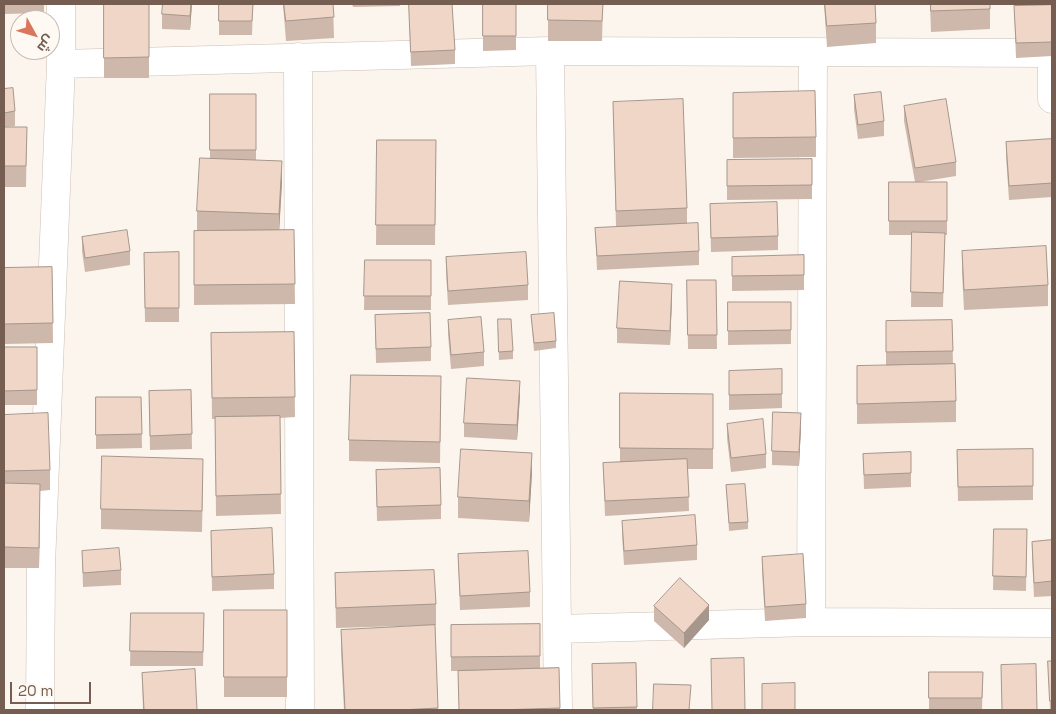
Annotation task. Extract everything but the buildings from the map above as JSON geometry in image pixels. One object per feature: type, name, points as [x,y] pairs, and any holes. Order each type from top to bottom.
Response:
[{"type":"street","points":[[40,710],[41,565],[61,64],[61,4]]},
{"type":"street","points":[[61,64],[550,51],[1052,53],[1052,99]]},
{"type":"street","points":[[550,51],[558,710]]},
{"type":"street","points":[[811,622],[813,52]]},
{"type":"street","points":[[298,57],[300,710]]},
{"type":"street","points":[[13,566],[41,565]]},
{"type":"street","points":[[557,630],[811,622],[1052,623]]}]
